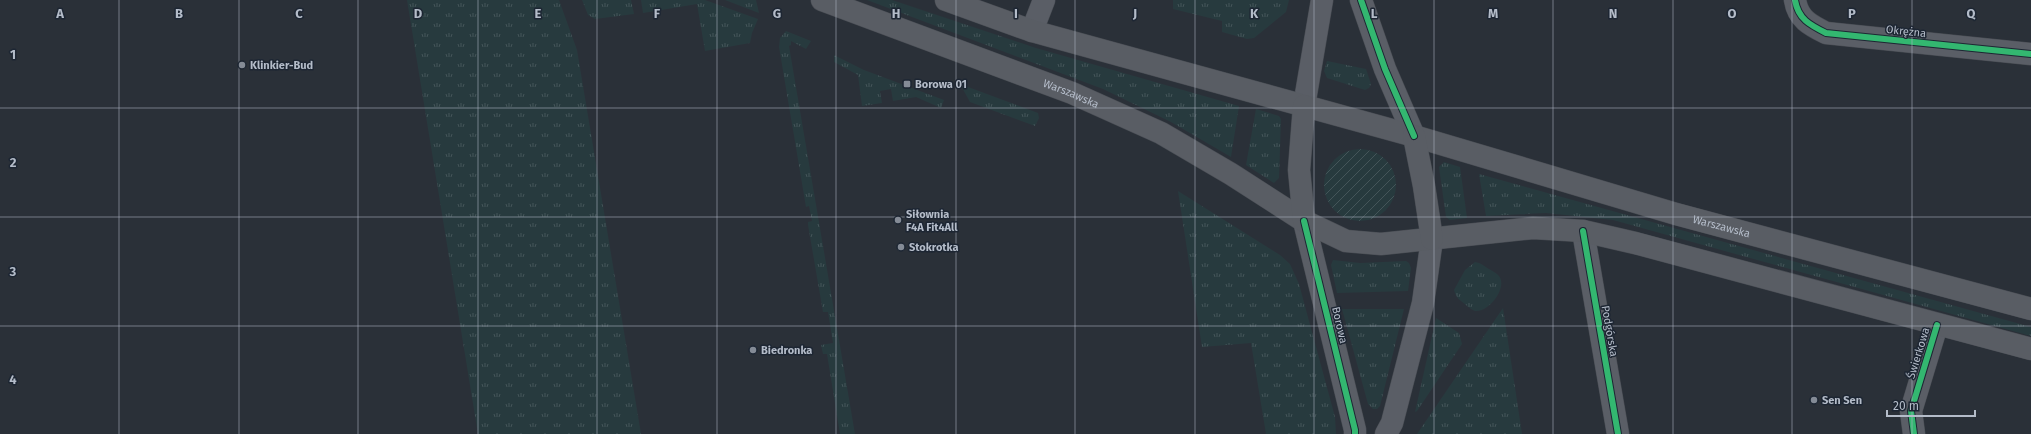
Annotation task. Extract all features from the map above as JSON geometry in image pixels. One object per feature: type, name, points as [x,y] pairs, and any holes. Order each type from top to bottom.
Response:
[{"type":"main road","name":"Warszawska","points":[[822,0],[1109,108],[1161,133],[1230,174],[1304,221],[1346,241],[1365,244],[1432,239]]},
{"type":"main road","points":[[946,0],[1032,31],[1304,106],[1299,170],[1304,221]]},
{"type":"main road","name":"Warszawska","points":[[1304,106],[1414,136],[1676,214],[2031,309]]},
{"type":"main road","points":[[1414,136],[1424,186],[1432,239],[1533,228],[1583,231],[1635,243],[2031,349]]},
{"type":"street","points":[[1032,31],[1044,0]]},
{"type":"street","points":[[1304,106],[1322,0]]},
{"type":"street","points":[[1361,0],[1385,69],[1414,136]]},
{"type":"street","name":"Okrężna","points":[[1795,0],[1804,22],[1826,32],[2031,54]]},
{"type":"street","name":"Borowa","points":[[1304,221],[1355,434]]},
{"type":"street","name":"Podgórska","points":[[1583,231],[1618,434]]},
{"type":"street","points":[[1386,434],[1392,423],[1423,303],[1432,239]]},
{"type":"street","name":"Świerkowa","points":[[1914,434],[1911,410],[1937,325]]},
{"type":"green space","points":[[407,0],[559,0],[577,50],[641,434],[478,434]]},
{"type":"green space","points":[[582,0],[631,0],[634,14],[595,19],[588,15]]},
{"type":"green space","points":[[641,0],[705,0],[758,19],[752,33],[750,43],[705,51],[697,4],[643,13]]},
{"type":"green space","points":[[725,0],[756,0],[759,13]]},
{"type":"green space","points":[[867,0],[892,0],[1036,48],[1239,106],[1231,157],[1171,122],[1103,89]]},
{"type":"green space","points":[[1173,0],[1289,0],[1286,12],[1254,38],[1247,39],[1222,32],[1222,21],[1173,9]]},
{"type":"green space","points":[[786,31],[811,41],[806,49],[791,41],[791,45],[789,46],[855,434],[840,434],[827,354],[823,354],[821,345],[833,343],[828,312],[823,312],[808,225],[808,222],[812,221],[809,206],[806,207],[779,47],[780,38]]},
{"type":"green space","points":[[834,55],[864,70],[944,100],[941,108],[916,97],[893,101],[891,89],[880,91],[882,103],[862,106],[858,75],[834,62]]},
{"type":"green space","points":[[1327,61],[1366,69],[1371,84],[1369,88],[1365,90],[1327,78],[1324,71]]},
{"type":"green space","points":[[960,84],[1038,113],[1039,118],[1035,126],[970,102]]},
{"type":"green space","points":[[1256,109],[1279,116],[1281,119],[1279,178],[1274,183],[1246,165]]},
{"type":"green space","points":[[1360,149],[1380,155],[1390,165],[1396,185],[1390,205],[1380,215],[1360,221],[1340,215],[1330,205],[1324,185],[1330,165],[1340,155]]},
{"type":"green space","points":[[1444,162],[1460,167],[1467,218],[1450,220],[1446,217],[1439,167]]},
{"type":"green space","points":[[1479,174],[2031,327],[2031,336],[1613,220],[1546,213],[1486,216]]},
{"type":"green space","points":[[1178,191],[1280,255],[1290,264],[1299,284],[1335,417],[1336,434],[1266,434],[1251,343],[1202,347]]},
{"type":"green space","points":[[1333,260],[1360,263],[1406,261],[1409,263],[1411,268],[1408,291],[1337,293],[1331,265]]},
{"type":"green space","points":[[1475,262],[1496,273],[1501,281],[1501,286],[1496,298],[1491,304],[1480,311],[1475,311],[1459,300],[1454,290],[1465,270]]},
{"type":"green space","points":[[1503,308],[1522,434],[1417,434]]},
{"type":"green space","points":[[1342,309],[1404,309],[1380,406],[1377,409],[1373,409],[1368,404]]},
{"type":"green space","points":[[1436,318],[1459,333],[1462,344],[1415,412]]},
{"type":"cycle path","points":[[1361,0],[1385,69],[1414,136]]},
{"type":"cycle path","points":[[1795,0],[1802,17],[1810,24],[1826,33],[2031,54]]},
{"type":"cycle path","points":[[1304,221],[1355,434]]},
{"type":"cycle path","points":[[1583,231],[1618,434]]},
{"type":"cycle path","points":[[1914,434],[1911,411],[1937,325]]},
{"type":"place","name":"Klinkier-Bud","points":[[242,65]]},
{"type":"place","name":"Borowa 01","points":[[907,84]]},
{"type":"place","name":"Siłownia F4A Fit4All","points":[[898,220]]},
{"type":"place","name":"Stokrotka","points":[[901,247]]},
{"type":"place","name":"Biedronka","points":[[753,350]]},
{"type":"place","name":"Sen Sen","points":[[1814,400]]}]
